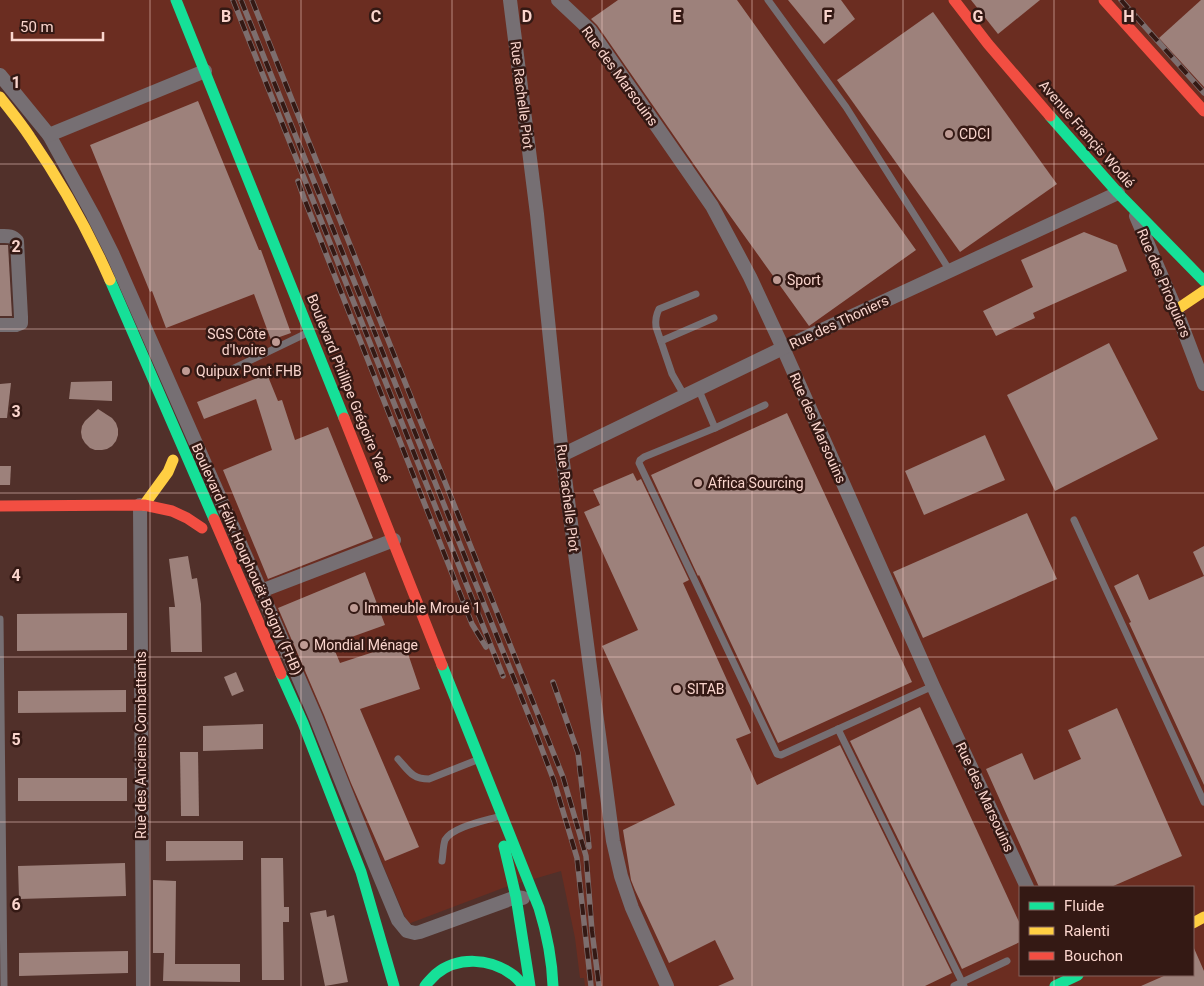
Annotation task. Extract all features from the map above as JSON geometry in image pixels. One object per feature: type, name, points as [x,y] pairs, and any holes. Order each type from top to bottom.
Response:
[{"type":"street","name":"Boulevard Phillipe Grégoire Yacé","points":[[176,0],[394,540],[490,788],[539,906],[549,940],[553,986]]},
{"type":"street","name":"Rue Rachelle Piot","points":[[510,0],[537,214],[562,455],[614,841],[621,876],[632,908],[666,986]]},
{"type":"street","name":"Rue des Marsouins","points":[[558,0],[590,30],[712,206],[750,276],[932,686],[1027,886]]},
{"type":"street","name":"Avenue Françis Wodié","points":[[954,0],[988,44],[1118,193],[1204,281]]},
{"type":"street","points":[[1110,3],[1204,111]]},
{"type":"street","points":[[48,134],[204,71]]},
{"type":"street","name":"Boulevard Félix Houphouët Boigny (FHB)","points":[[0,75],[48,134],[113,255],[316,718],[398,920],[407,931],[415,933],[516,897]]},
{"type":"street","name":"Boulevard Félix Houphouët Boigny (FHB)","points":[[0,97],[53,171],[84,225],[104,266],[293,698],[361,872],[394,986]]},
{"type":"street","points":[[63,190],[64,162]]},
{"type":"street","name":"Rue des Thoniers","points":[[562,455],[698,388],[1118,193]]},
{"type":"street","name":"Rue des Piroguiers","points":[[1133,209],[1176,310],[1204,384]]},
{"type":"street","points":[[0,236],[14,237],[17,241],[21,323],[16,325],[0,325]]},
{"type":"street","points":[[1176,310],[1204,291]]},
{"type":"street","name":"Boulevard Félix Houphouët Boigny (FHB)","points":[[181,477],[172,456],[168,472],[142,505],[172,511],[187,518],[204,532],[195,511]]},
{"type":"street","points":[[0,506],[142,505]]},
{"type":"street","name":"Rue des Anciens Combattants","points":[[142,505],[143,986]]},
{"type":"street","points":[[261,591],[394,540]]},
{"type":"street","points":[[338,812],[339,776]]},
{"type":"street","name":"Boulevard Phillipe Grégoire Yacé","points":[[490,788],[516,897],[530,986]]},
{"type":"street","points":[[516,897],[528,899],[539,906]]},
{"type":"street","points":[[425,986],[436,973],[452,964],[469,962],[494,964],[509,972],[524,986]]},
{"type":"street","points":[[1054,986],[1072,976]]},
{"type":"lane","points":[[768,0],[846,107],[950,271]]},
{"type":"lane","points":[[684,395],[672,374],[655,321],[659,309],[696,294]]},
{"type":"lane","points":[[661,341],[714,318]]},
{"type":"lane","points":[[224,373],[310,332]]},
{"type":"lane","points":[[698,388],[715,428]]},
{"type":"lane","points":[[765,406],[644,457],[639,463],[776,754],[781,755],[932,686]]},
{"type":"lane","points":[[1074,520],[1204,802]]},
{"type":"lane","points":[[0,619],[4,986]]},
{"type":"lane","points":[[838,729],[963,984]]},
{"type":"lane","points":[[398,759],[413,776],[430,779],[479,759]]},
{"type":"lane","points":[[442,861],[445,841],[459,829],[497,817]]},
{"type":"lane","points":[[954,986],[963,984],[1007,961]]},
{"type":"shaded area","points":[[0,0],[1204,0],[1204,986],[585,986],[584,978],[580,978],[575,938],[561,871],[503,888],[408,924],[262,580],[99,212],[50,125],[0,67]]},
{"type":"building","points":[[618,0],[737,0],[916,250],[809,326],[591,19]]},
{"type":"building","points":[[788,0],[841,0],[855,19],[824,44]]},
{"type":"building","points":[[971,0],[1040,0],[998,34]]},
{"type":"building","points":[[1201,0],[1204,0],[1204,87],[1159,38]]},
{"type":"building","points":[[933,12],[1057,184],[960,252],[837,80]]},
{"type":"building","points":[[198,101],[259,250],[261,250],[291,333],[271,340],[254,294],[166,328],[90,145]]},
{"type":"building","points":[[1084,232],[1117,245],[1127,271],[1033,313],[1035,318],[996,336],[983,311],[1033,287],[1021,260]]},
{"type":"building","points":[[0,245],[8,245],[12,316],[0,316]]},
{"type":"building","points":[[1109,343],[1158,439],[1055,491],[1007,395]]},
{"type":"building","points":[[267,374],[278,401],[282,400],[295,440],[328,427],[373,538],[268,579],[223,470],[272,450],[256,399],[204,419],[197,402]]},
{"type":"building","points":[[112,381],[112,401],[69,399],[71,382]]},
{"type":"building","points":[[11,383],[7,418],[0,418],[0,384]]},
{"type":"building","points":[[98,409],[112,418],[118,429],[116,441],[112,446],[102,450],[90,448],[82,438],[81,432],[85,421]]},
{"type":"building","points":[[787,413],[912,682],[778,743],[651,475]]},
{"type":"building","points":[[985,435],[1005,480],[924,515],[905,471]]},
{"type":"building","points":[[0,466],[11,466],[10,485],[0,485]]},
{"type":"building","name":"SITAB","points":[[633,473],[637,481],[641,479],[689,580],[683,583],[751,733],[736,739],[757,785],[840,745],[952,973],[925,986],[718,986],[734,979],[715,940],[669,963],[631,880],[623,830],[675,805],[602,646],[638,630],[584,512],[600,505],[593,490]]},
{"type":"building","points":[[1027,513],[1057,579],[923,638],[893,572]]},
{"type":"building","points":[[1204,546],[1204,576],[1193,552]]},
{"type":"building","points":[[188,556],[192,579],[197,578],[201,604],[202,652],[171,652],[169,607],[175,607],[169,559]]},
{"type":"building","points":[[365,572],[385,625],[332,644],[340,663],[404,642],[420,689],[360,709],[419,847],[385,861],[278,608]]},
{"type":"building","points":[[1138,574],[1149,600],[1204,576],[1204,785],[1129,623],[1131,622],[1114,586]]},
{"type":"building","points":[[127,613],[127,650],[17,651],[17,614]]},
{"type":"building","points":[[236,672],[244,691],[232,696],[224,677]]},
{"type":"building","points":[[126,690],[126,712],[18,713],[18,691]]},
{"type":"building","points":[[920,707],[1019,922],[1019,942],[962,969],[850,741]]},
{"type":"building","points":[[1117,708],[1182,856],[1113,886],[1039,886],[986,769],[1022,753],[1034,780],[1081,759],[1068,730]]},
{"type":"building","points":[[263,724],[263,749],[203,751],[203,726]]},
{"type":"building","points":[[180,752],[198,752],[199,816],[181,816]]},
{"type":"building","points":[[18,778],[127,778],[127,801],[18,801]]},
{"type":"building","points":[[166,841],[243,841],[243,860],[166,861]]},
{"type":"building","points":[[261,858],[283,858],[284,907],[289,907],[289,922],[283,922],[284,980],[262,980]]},
{"type":"building","points":[[125,863],[126,896],[19,899],[18,866]]},
{"type":"building","points":[[153,880],[176,881],[175,964],[240,964],[240,982],[163,981],[164,953],[153,953]]},
{"type":"building","points":[[326,910],[327,917],[334,915],[348,982],[325,986],[310,913]]},
{"type":"building","points":[[1194,948],[1204,971],[1204,986],[1141,986],[1164,976],[1194,976]]},
{"type":"building","points":[[128,951],[128,973],[19,976],[19,953]]},
{"type":"railway","points":[[233,0],[503,676]]},
{"type":"railway","points":[[241,0],[554,781],[577,858],[591,986]]},
{"type":"railway","points":[[252,0],[563,777],[586,856],[599,986]]},
{"type":"railway","points":[[1121,0],[1204,93]]},
{"type":"railway","points":[[298,181],[472,624],[486,647]]},
{"type":"railway","points":[[553,682],[578,753],[589,847]]},
{"type":"traffic: fast","points":[[176,0],[344,418]]},
{"type":"traffic: fast","points":[[1050,116],[1118,193],[1204,281]]},
{"type":"traffic: fast","points":[[110,280],[214,519]]},
{"type":"traffic: fast","points":[[442,665],[539,908],[549,947],[553,986]]},
{"type":"traffic: fast","points":[[281,674],[303,723],[361,872],[394,986]]},
{"type":"traffic: fast","points":[[504,846],[516,897],[530,986]]},
{"type":"traffic: fast","points":[[425,986],[436,974],[445,968],[454,964],[474,961],[484,962],[504,969],[524,986]]},
{"type":"traffic: fast","points":[[1055,986],[1076,976]]},
{"type":"traffic: slow","points":[[0,97],[27,132],[63,189],[93,243],[110,280]]},
{"type":"traffic: slow","points":[[1176,310],[1204,291]]},
{"type":"traffic: slow","points":[[144,505],[168,472],[173,460]]},
{"type":"traffic: slow","points":[[1194,922],[1204,917]]},
{"type":"traffic: jam","points":[[954,0],[988,44],[1050,116]]},
{"type":"traffic: jam","points":[[1104,0],[1204,111]]},
{"type":"traffic: jam","points":[[344,418],[442,665]]},
{"type":"traffic: jam","points":[[0,506],[144,505],[172,511],[202,528]]},
{"type":"traffic: jam","points":[[214,519],[281,674]]},
{"type":"place","name":"CDCI","points":[[949,134]]},
{"type":"place","name":"Sport","points":[[777,280]]},
{"type":"place","name":"SGS Côte d'Ivoire","points":[[276,342]]},
{"type":"place","name":"Quipux Pont FHB","points":[[186,371]]},
{"type":"place","name":"Africa Sourcing","points":[[698,483]]},
{"type":"place","name":"Immeuble Mroué 1","points":[[354,608]]},
{"type":"place","name":"Mondial Ménage","points":[[304,645]]},
{"type":"place","name":"SITAB","points":[[677,689]]}]
